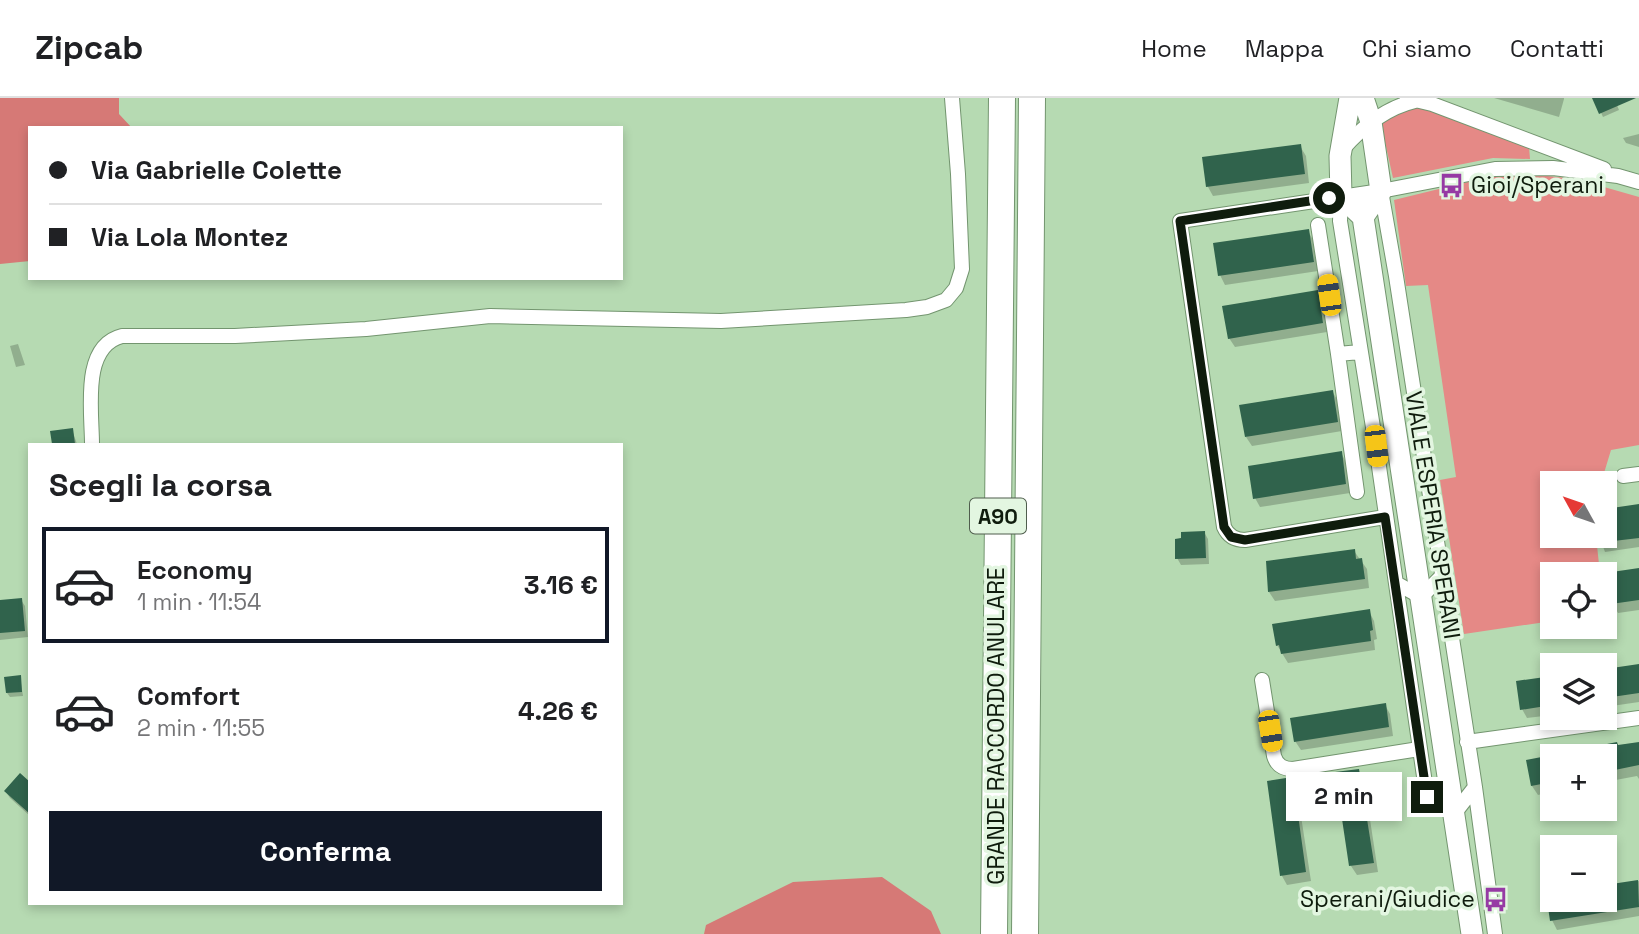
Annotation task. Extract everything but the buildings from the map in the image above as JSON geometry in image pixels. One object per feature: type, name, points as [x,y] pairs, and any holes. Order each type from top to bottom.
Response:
[{"type":"highway","name":"GRANDE RACCORDO ANULARE","points":[[995,934],[1002,98]]},
{"type":"highway","name":"GRANDE RACCORDO ANULARE","points":[[1025,934],[1032,98]]},
{"type":"street","points":[[92,443],[94,363],[107,342],[128,335],[235,336],[366,329],[490,316],[721,321],[906,310],[928,307],[946,300],[956,288],[962,269],[952,98]]},
{"type":"street","name":"VIALE ESPERIA SPERANI","points":[[1350,98],[1339,169],[1340,221],[1427,797],[1454,814]]},
{"type":"street","name":"VIALE ESPERIA SPERANI","points":[[1363,98],[1371,122],[1396,276],[1494,927]]},
{"type":"street","points":[[1341,151],[1371,122],[1411,99],[1432,104],[1639,182]]},
{"type":"street","points":[[1385,517],[1245,540],[1231,537],[1224,527],[1180,221],[1381,191],[1516,167],[1618,176]]},
{"type":"street","points":[[1341,196],[1363,217],[1381,191]]},
{"type":"street","name":"VIALE ESPERIA SPERANI","points":[[1363,217],[1472,934]]},
{"type":"street","points":[[1318,225],[1357,492]]},
{"type":"street","points":[[1377,302],[1396,276]]},
{"type":"street","points":[[1335,338],[1358,335]]},
{"type":"street","points":[[1338,354],[1360,352]]},
{"type":"street","points":[[1340,372],[1363,369]]},
{"type":"street","points":[[1376,446],[1395,421],[1422,441]]},
{"type":"street","points":[[1623,476],[1639,474]]},
{"type":"street","points":[[1395,583],[1421,597],[1442,576]]},
{"type":"street","points":[[1262,680],[1274,756],[1276,762],[1284,768],[1293,769],[1419,749]]},
{"type":"street","points":[[1467,742],[1639,718]]},
{"type":"street","points":[[1454,814],[1475,787]]},
{"type":"street","points":[[1467,898],[1494,927]]},
{"type":"shaded area","points":[[0,98],[119,98],[119,114],[130,126],[28,126],[28,261],[0,264]]},
{"type":"shaded area","points":[[1411,108],[1426,108],[1529,147],[1530,159],[1493,158],[1393,178],[1381,124]]},
{"type":"shaded area","points":[[1518,173],[1576,179],[1639,197],[1639,445],[1611,450],[1605,471],[1540,471],[1540,548],[1597,548],[1599,562],[1540,562],[1540,623],[1464,634],[1440,480],[1456,477],[1428,285],[1406,286],[1394,200],[1496,175]]},
{"type":"shaded area","points":[[882,877],[931,911],[941,934],[704,934],[706,925],[793,882]]},
{"type":"place","name":"Gioi/Sperani","points":[[1451,185]]},
{"type":"place","name":"Sperani/Giudice","points":[[1495,899]]},
{"type":"route","points":[[1329,198],[1180,221],[1224,527],[1231,537],[1245,540],[1385,517],[1427,797]]}]
